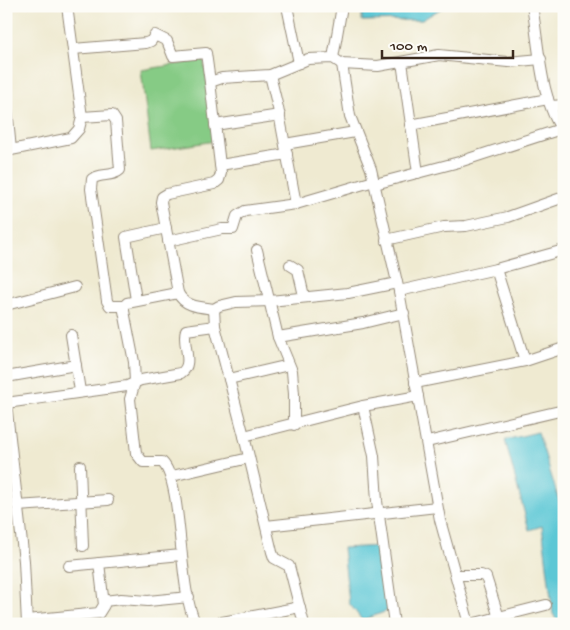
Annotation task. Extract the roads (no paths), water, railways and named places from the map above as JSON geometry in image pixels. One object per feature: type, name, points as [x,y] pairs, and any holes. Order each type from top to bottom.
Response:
[{"type":"street","points":[[6,98],[8,150],[71,138],[79,129],[82,118],[67,6]]},
{"type":"street","points":[[287,6],[299,63]]},
{"type":"street","points":[[333,58],[342,6]]},
{"type":"street","points":[[168,241],[222,229],[233,229],[237,216],[245,211],[296,204],[418,173],[563,131],[550,103],[532,6]]},
{"type":"street","points":[[73,49],[146,43],[151,41],[155,35],[167,41],[173,56],[206,53],[220,165],[219,180],[214,184],[167,194],[162,197],[160,202],[178,293],[182,301],[188,304],[214,309],[236,302],[270,301],[398,287],[496,269],[564,250]]},
{"type":"street","points":[[210,82],[222,78],[270,75],[308,59],[333,58],[342,64],[367,66],[439,55],[508,62],[541,59]]},
{"type":"street","points":[[402,62],[418,173]]},
{"type":"street","points":[[342,64],[350,116],[374,183],[404,313],[437,507],[470,624],[500,620],[546,606]]},
{"type":"street","points":[[270,75],[280,115],[296,204]]},
{"type":"street","points":[[410,125],[550,103],[564,105]]},
{"type":"street","points":[[82,118],[112,115],[116,121],[120,170],[117,173],[97,176],[92,179],[91,188],[107,301],[110,306],[124,306],[136,300],[178,293]]},
{"type":"street","points":[[215,125],[280,115]]},
{"type":"street","points":[[220,165],[355,132]]},
{"type":"street","points":[[386,240],[444,227],[466,226],[508,217],[564,196]]},
{"type":"street","points":[[136,300],[126,237],[166,228]]},
{"type":"street","points":[[257,250],[278,337],[294,381],[294,425]]},
{"type":"street","points":[[290,265],[298,270],[304,296]]},
{"type":"street","points":[[496,269],[524,361]]},
{"type":"street","points":[[6,305],[75,287]]},
{"type":"street","points":[[124,306],[136,382],[130,399],[136,453],[143,462],[162,462],[172,476],[181,555],[196,624]]},
{"type":"street","points":[[214,309],[215,326],[274,558],[288,566],[291,571],[304,624]]},
{"type":"street","points":[[278,337],[363,323],[404,313]]},
{"type":"street","points":[[99,564],[104,601],[103,610],[99,613],[27,622],[24,561],[13,502],[6,403],[80,391],[127,386],[136,382],[181,373],[186,370],[188,364],[184,335],[186,330],[215,326]]},
{"type":"street","points":[[71,335],[80,391]]},
{"type":"street","points":[[416,383],[524,361],[564,348]]},
{"type":"street","points":[[6,377],[76,365]]},
{"type":"street","points":[[229,379],[289,366]]},
{"type":"street","points":[[244,436],[294,425],[363,406],[418,396]]},
{"type":"street","points":[[363,406],[374,456],[379,514],[394,624]]},
{"type":"street","points":[[427,442],[564,410]]},
{"type":"street","points":[[172,476],[249,458]]},
{"type":"street","points":[[80,466],[84,546]]},
{"type":"street","points":[[13,502],[108,500]]},
{"type":"street","points":[[266,526],[437,507]]},
{"type":"street","points":[[69,566],[181,555]]},
{"type":"street","points":[[456,575],[482,575],[486,577],[500,620]]},
{"type":"street","points":[[104,601],[121,599],[148,601],[189,597]]},
{"type":"street","points":[[212,624],[300,607]]},
{"type":"water","points":[[362,6],[445,6],[422,20],[362,21]]},
{"type":"water","points":[[538,432],[564,517],[564,624],[559,624],[553,614],[542,526],[529,530],[505,440]]},
{"type":"water","points":[[381,546],[390,610],[362,620],[349,603],[343,548]]}]
